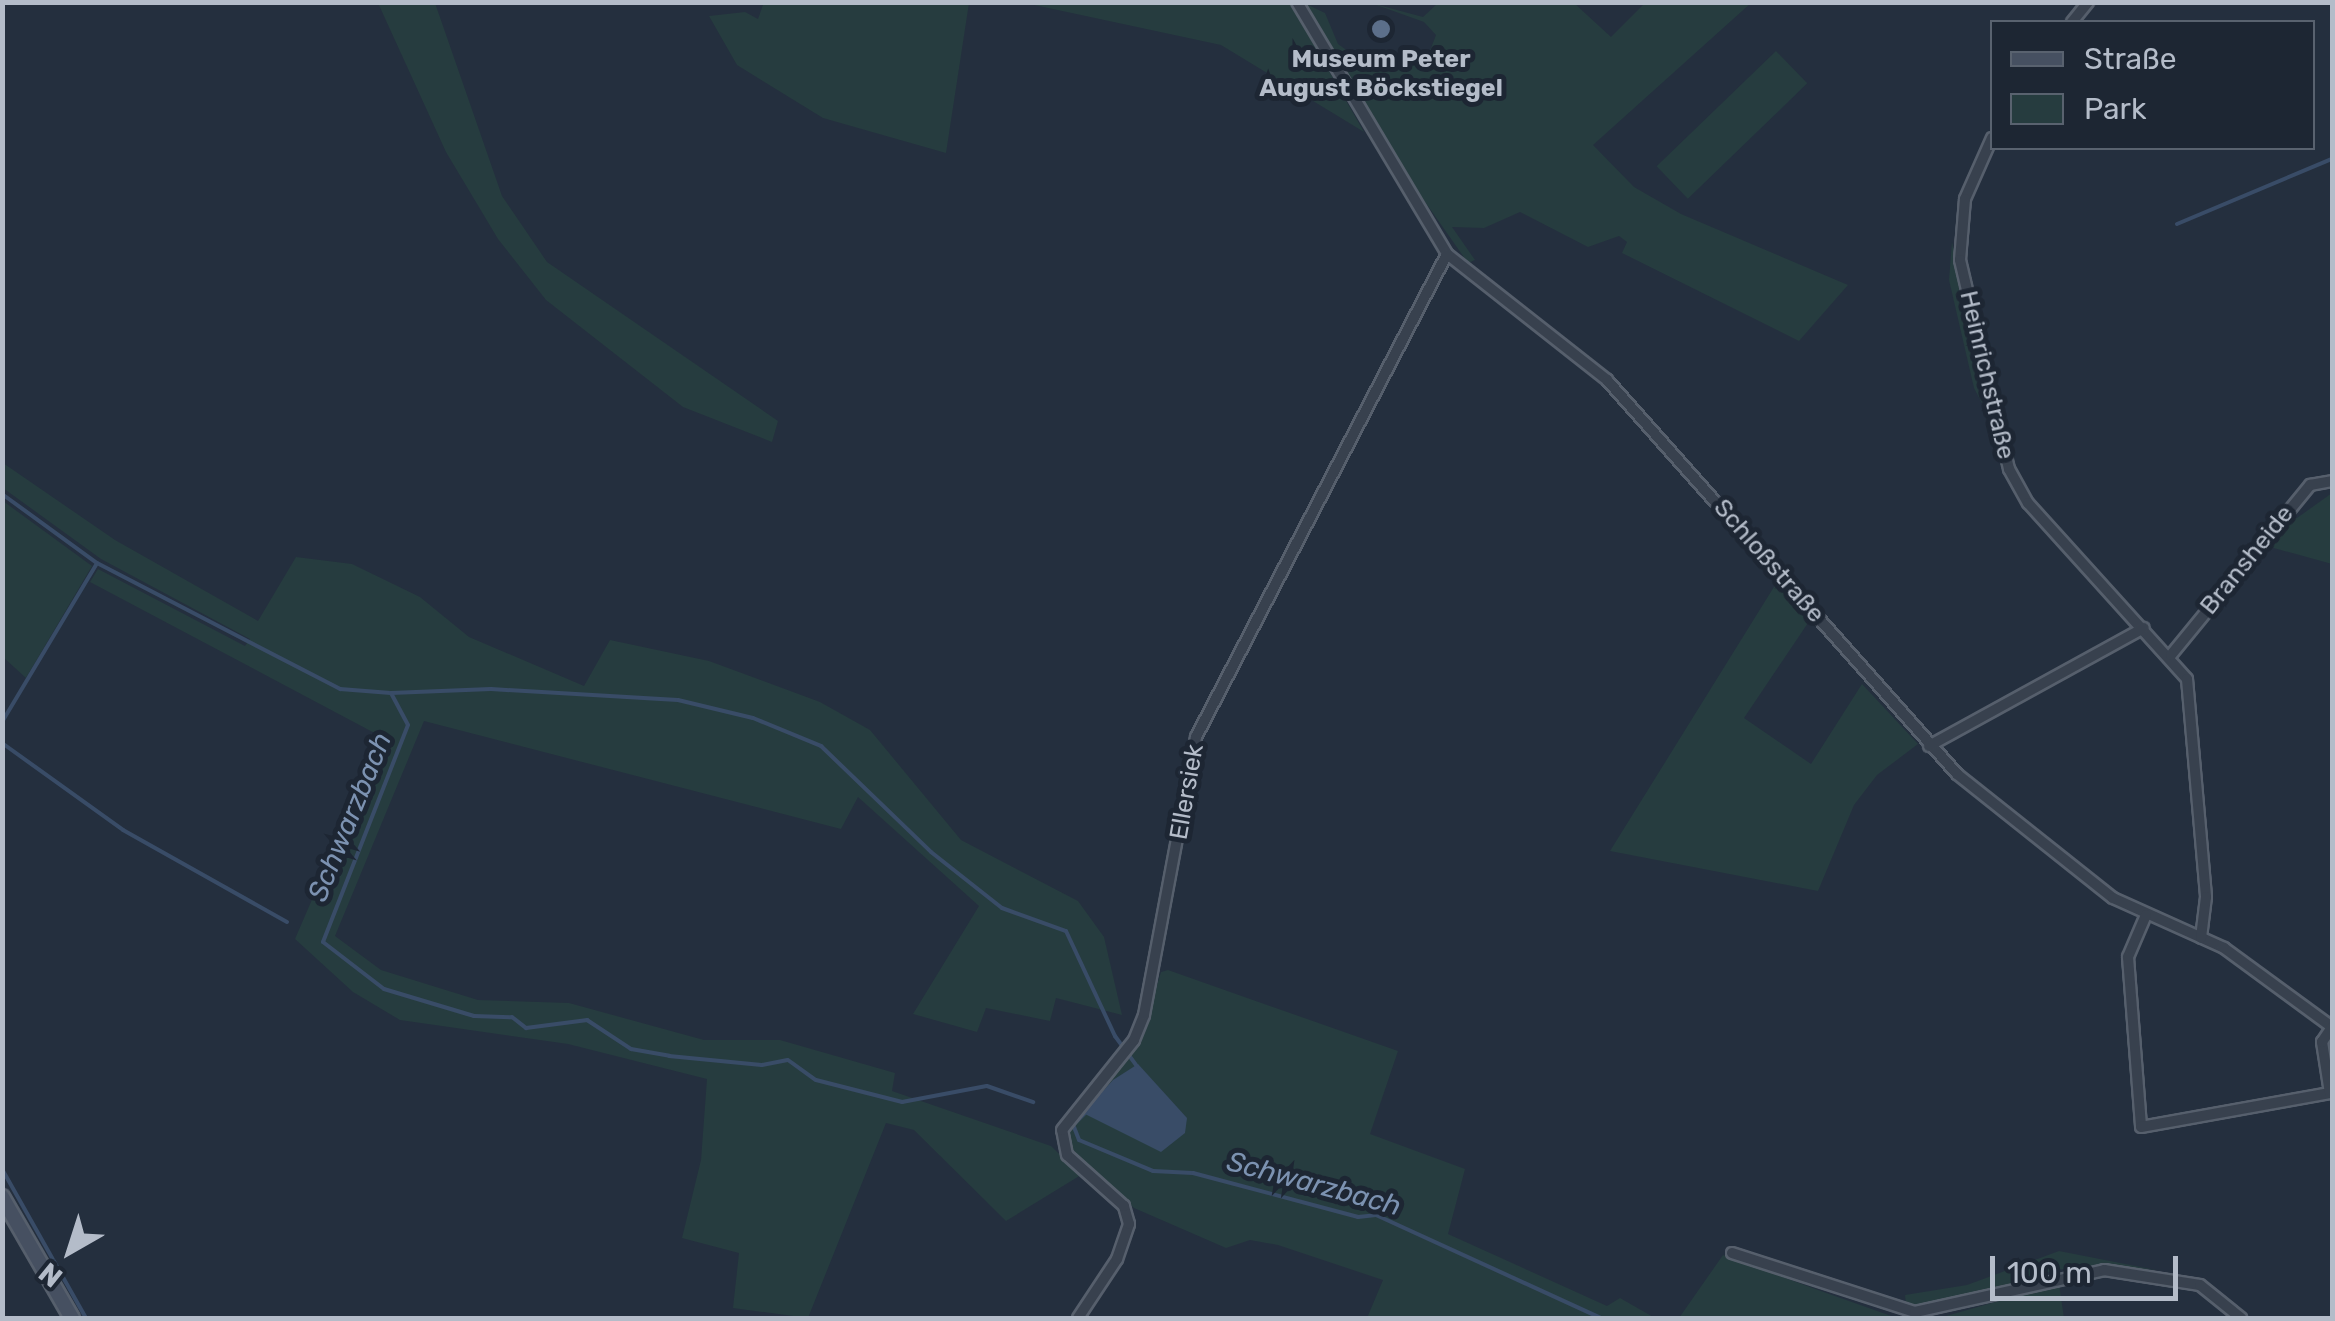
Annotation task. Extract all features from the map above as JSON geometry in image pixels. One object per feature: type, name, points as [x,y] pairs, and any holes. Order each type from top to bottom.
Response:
[{"type":"street","name":"Schloßstraße","points":[[1297,2],[1447,254],[1607,380],[1929,746],[2069,868],[2146,915],[2246,962],[2332,1027]]},
{"type":"street","name":"Heinrichstraße","points":[[1990,142],[1965,198],[1960,260],[2009,470],[2028,503],[2171,655],[2192,695],[2206,897],[2201,938]]},
{"type":"street","name":"Ellersiek","points":[[1078,1318],[1117,1259],[1129,1224],[1124,1206],[1067,1155],[1062,1130],[1126,1049],[1158,959],[1196,737],[1208,704],[1428,300],[1447,254]]},
{"type":"street","name":"Bransheide","points":[[2171,655],[2310,485],[2332,481]]},
{"type":"street","points":[[1929,746],[2144,628]]},
{"type":"street","points":[[2146,915],[2128,957],[2141,1127],[2330,1093],[2322,1042],[2332,1027]]},
{"type":"street","points":[[2,1198],[72,1318]]},
{"type":"street","points":[[1732,1253],[1915,1312],[2104,1270],[2200,1285],[2242,1318]]},
{"type":"green space","points":[[764,2],[969,3],[946,153],[823,118],[737,65],[709,16],[745,12],[758,19]]},
{"type":"green space","points":[[378,3],[435,3],[502,196],[547,262],[778,421],[772,442],[683,407],[546,300],[498,239],[446,152]]},
{"type":"green space","points":[[1025,3],[1290,3],[1364,132],[1221,45]]},
{"type":"green space","points":[[1304,3],[1325,13],[1338,44],[1366,64],[1428,56],[1436,35],[1424,22],[1371,3],[1423,17],[1438,3],[1574,3],[1611,37],[1645,3],[1751,3],[1593,145],[1634,187],[1681,214],[1848,285],[1799,341],[1622,253],[1627,242],[1619,236],[1588,247],[1520,212],[1484,228],[1452,227],[1475,260],[1468,263],[1402,169]]},
{"type":"green space","points":[[1776,51],[1807,83],[1688,199],[1657,166]]},
{"type":"green space","points":[[1952,242],[1987,413],[1974,388],[1949,280]]},
{"type":"green space","points":[[3,463],[115,540],[258,621],[296,557],[352,564],[420,597],[469,637],[584,686],[610,640],[709,661],[820,702],[870,730],[961,840],[1078,901],[1104,937],[1122,1015],[1056,998],[1050,1021],[986,1008],[977,1032],[913,1014],[979,906],[858,797],[841,829],[424,721],[335,936],[381,970],[478,1000],[569,1003],[704,1040],[780,1040],[895,1073],[892,1091],[1051,1146],[1081,1175],[1006,1221],[914,1130],[886,1123],[808,1318],[733,1308],[739,1253],[682,1238],[701,1160],[707,1079],[568,1044],[400,1020],[353,992],[295,939],[382,737],[90,582],[98,569],[245,646],[250,639],[101,559],[3,488]]},
{"type":"green space","points":[[2332,493],[2332,564],[2263,545],[2291,512],[2297,518]]},
{"type":"green space","points":[[3,501],[92,566],[26,678],[3,657]]},
{"type":"green space","points":[[1777,582],[1810,620],[1744,718],[1811,764],[1862,684],[1918,744],[1877,775],[1854,805],[1818,891],[1610,851]]},
{"type":"green space","points":[[1168,970],[1398,1051],[1370,1134],[1465,1169],[1448,1234],[1607,1306],[1620,1298],[1655,1318],[1367,1318],[1383,1280],[1278,1245],[1250,1240],[1226,1248],[1134,1208],[1069,1146],[1067,1129],[1093,1091],[1139,1045],[1161,972]]},
{"type":"green space","points":[[2059,1251],[2156,1270],[2105,1265],[2055,1270],[1943,1304],[1906,1305],[1905,1295],[1967,1285]]},
{"type":"green space","points":[[1723,1255],[1818,1290],[1897,1318],[1679,1318]]},
{"type":"green space","points":[[2059,1284],[2064,1318],[1939,1318],[1946,1316]]},
{"type":"water","points":[[1138,1064],[1187,1118],[1185,1133],[1161,1152],[1083,1113],[1113,1080]]},
{"type":"waterway","points":[[2177,224],[2332,159]]},
{"type":"waterway","name":"Schwarzbach","points":[[2,494],[97,563],[340,689],[391,693],[408,725],[323,942],[384,989],[474,1016],[512,1017],[526,1028],[587,1020],[631,1049],[669,1056],[762,1065],[788,1060],[816,1080],[902,1102],[987,1086],[1033,1102]]},
{"type":"waterway","points":[[2,722],[97,563]]},
{"type":"waterway","points":[[391,693],[491,689],[678,700],[753,718],[821,746],[931,852],[1002,908],[1066,931],[1115,1036],[1138,1068]]},
{"type":"waterway","points":[[2,743],[123,830],[287,922]]},
{"type":"waterway","name":"Schwarzbach","points":[[1073,1125],[1086,1112]]},
{"type":"waterway","name":"Schwarzbach","points":[[1074,1127],[1079,1140],[1153,1171],[1193,1173],[1358,1217],[1376,1215],[1601,1318]]},
{"type":"waterway","points":[[2,1169],[86,1318]]},
{"type":"place","name":"Museum Peter August Böckstiegel","points":[[1381,29]]}]
